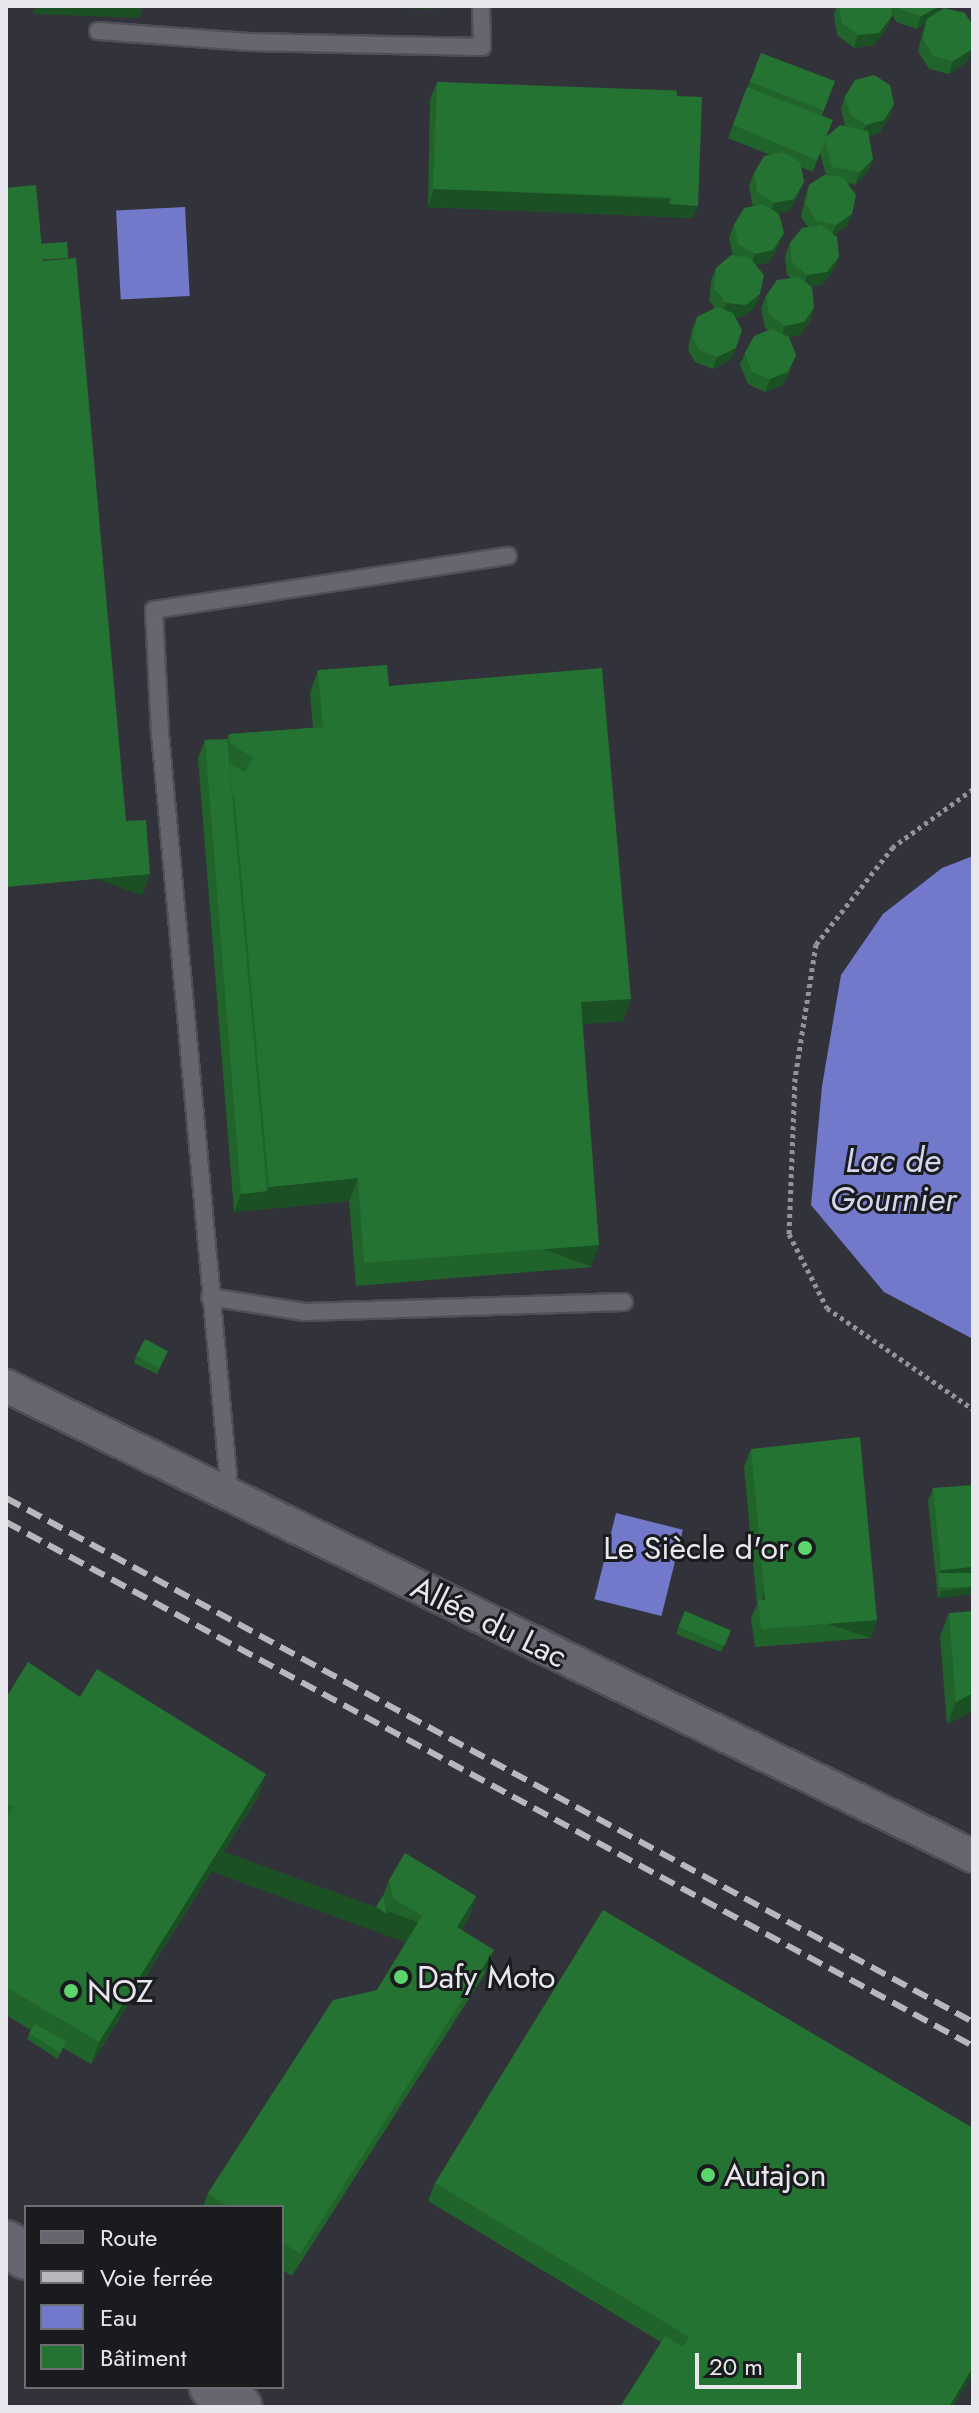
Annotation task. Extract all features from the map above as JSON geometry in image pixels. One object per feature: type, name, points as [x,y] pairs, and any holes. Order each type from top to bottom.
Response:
[{"type":"main road","points":[[6,2243],[24,2256]]},
{"type":"main road","points":[[215,2389],[240,2407]]},
{"type":"street","name":"Allée du Lac","points":[[6,1386],[973,1856]]},
{"type":"lane","points":[[98,31],[249,42],[482,47],[481,6]]},
{"type":"lane","points":[[230,1496],[160,733],[154,610],[508,556]]},
{"type":"lane","points":[[210,1297],[305,1312],[624,1302]]},
{"type":"path","points":[[973,789],[893,847],[816,944],[795,1078],[789,1234],[827,1308],[973,1409]]},
{"type":"water","points":[[185,207],[190,296],[121,299],[116,211]]},
{"type":"water","name":"Lac de Gournier","points":[[973,856],[973,1339],[884,1292],[811,1205],[822,1086],[841,975],[883,914],[942,868]]},
{"type":"water","points":[[616,1513],[683,1530],[661,1616],[594,1599]]},
{"type":"building","points":[[839,6],[891,6],[892,16],[879,33],[858,35],[842,23]]},
{"type":"building","points":[[898,6],[940,6],[921,16],[900,10]]},
{"type":"building","points":[[944,8],[965,13],[973,26],[971,50],[953,61],[933,56],[923,39],[927,19]]},
{"type":"building","points":[[761,53],[835,81],[824,110],[750,82]]},
{"type":"building","points":[[874,75],[890,85],[894,104],[884,120],[866,125],[850,114],[845,96],[855,80]]},
{"type":"building","points":[[437,82],[677,90],[673,197],[433,189]]},
{"type":"building","points":[[747,87],[833,120],[826,137],[840,125],[868,131],[873,159],[860,172],[832,167],[825,141],[817,160],[733,125]]},
{"type":"building","points":[[676,96],[702,97],[698,206],[669,204]]},
{"type":"building","points":[[783,152],[800,162],[804,182],[794,199],[774,203],[757,192],[754,173],[764,156]]},
{"type":"building","points":[[824,175],[843,177],[856,195],[852,214],[836,225],[816,221],[806,204],[809,185]]},
{"type":"building","points":[[36,185],[43,261],[76,258],[126,821],[146,820],[150,874],[6,887],[6,188]]},
{"type":"building","points":[[763,204],[779,214],[784,233],[773,250],[755,254],[738,244],[734,225],[744,208]]},
{"type":"building","points":[[821,225],[837,237],[839,257],[827,272],[807,275],[792,262],[790,243],[802,228]]},
{"type":"building","points":[[67,242],[68,258],[42,260],[41,244]]},
{"type":"building","points":[[731,255],[750,258],[764,275],[760,294],[746,305],[726,303],[714,288],[716,268]]},
{"type":"building","points":[[798,277],[812,287],[814,308],[804,322],[785,326],[769,315],[766,296],[777,280]]},
{"type":"building","points":[[718,307],[733,313],[742,330],[736,348],[717,357],[699,350],[693,337],[697,317]]},
{"type":"building","points":[[771,329],[789,337],[796,355],[788,372],[770,379],[752,372],[745,353],[754,336]]},
{"type":"building","points":[[387,665],[389,686],[602,668],[631,999],[581,1002],[599,1245],[364,1263],[358,1178],[269,1187],[234,792],[253,758],[230,743],[229,734],[323,727],[318,670]]},
{"type":"building","points":[[227,739],[267,1191],[241,1194],[205,740]]},
{"type":"building","points":[[230,763],[245,773],[232,797]]},
{"type":"building","points":[[145,1339],[168,1351],[159,1368],[136,1356]]},
{"type":"building","points":[[860,1437],[877,1620],[761,1629],[758,1600],[765,1600],[751,1449]]},
{"type":"building","points":[[973,1485],[973,1567],[941,1570],[933,1488]]},
{"type":"building","points":[[939,1573],[973,1573],[973,1587],[939,1587]]},
{"type":"building","points":[[685,1611],[731,1631],[724,1646],[678,1627]]},
{"type":"building","points":[[973,1611],[973,1693],[956,1702],[949,1613]]},
{"type":"building","points":[[28,1662],[80,1697],[97,1669],[266,1774],[99,2042],[6,1987],[6,1819],[13,1807],[6,1803],[6,1698]]},
{"type":"building","points":[[405,1853],[476,1896],[457,1927],[494,1950],[300,2254],[284,2243],[284,2205],[226,2205],[208,2193],[333,2000],[377,1990],[422,1916],[393,1898],[389,1880]]},
{"type":"building","points":[[383,1896],[387,1914],[376,1907]]},
{"type":"building","name":"Autajon","points":[[603,1910],[973,2128],[973,2367],[949,2407],[644,2407],[689,2337],[435,2183]]},
{"type":"building","points":[[35,2024],[66,2041],[60,2053],[29,2033]]},
{"type":"building","points":[[665,2336],[683,2347],[644,2407],[620,2407]]},
{"type":"railway","points":[[6,1498],[973,2022]]},
{"type":"railway","points":[[6,1522],[973,2046]]},
{"type":"place","name":"Le Siècle d'or","points":[[805,1548]]},
{"type":"place","name":"Dafy Moto","points":[[401,1977]]},
{"type":"place","name":"NOZ","points":[[71,1991]]},
{"type":"place","name":"Autajon","points":[[708,2175]]}]
